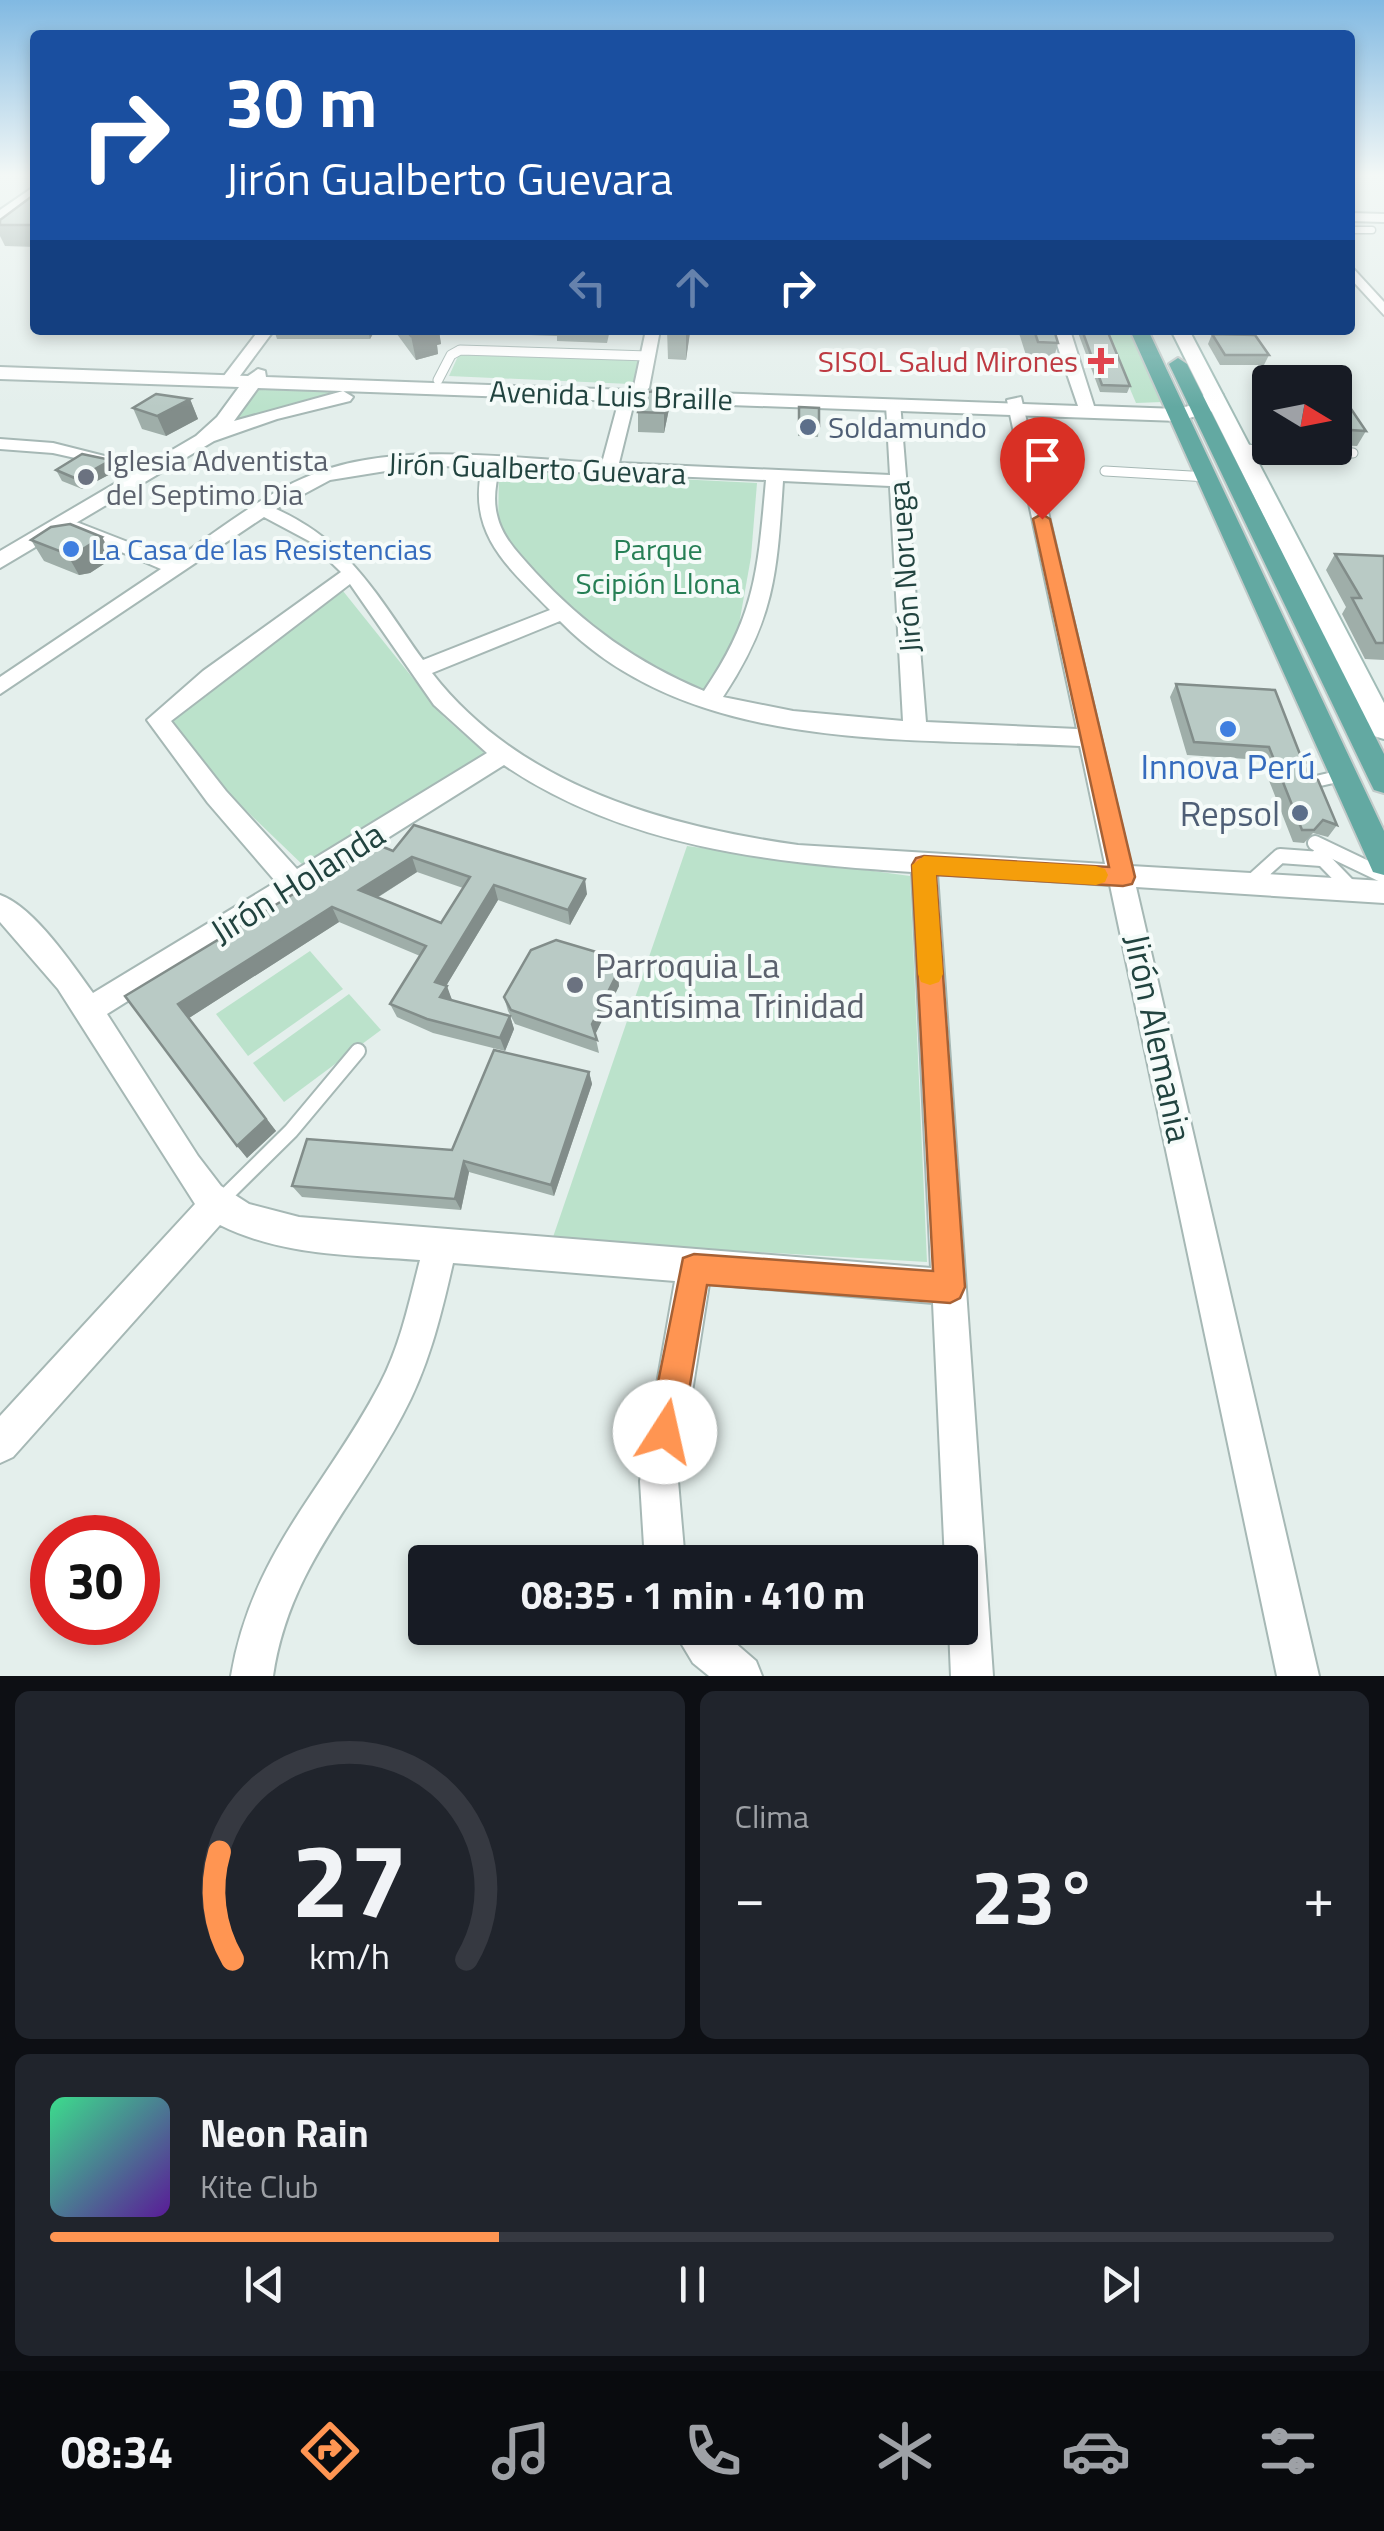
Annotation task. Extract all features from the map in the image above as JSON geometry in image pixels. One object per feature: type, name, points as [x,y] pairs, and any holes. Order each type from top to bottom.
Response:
[{"type":"main road","points":[[1142,335],[1192,407],[1208,477],[1384,864]]},
{"type":"main road","points":[[1163,335],[1192,407],[1384,782]]},
{"type":"street","points":[[1355,276],[1382,306]]},
{"type":"street","points":[[230,377],[263,335]]},
{"type":"street","points":[[609,468],[652,335]]},
{"type":"street","points":[[1063,335],[1086,403]]},
{"type":"street","points":[[1181,335],[1192,407],[1241,449],[1384,729]]},
{"type":"street","name":"Avenida Luis Braille","points":[[0,366],[429,385],[1016,405],[1192,407]]},
{"type":"street","name":"Avenida Luis Braille","points":[[0,373],[230,377]]},
{"type":"street","points":[[203,440],[224,421],[256,378]]},
{"type":"street","points":[[0,561],[203,440],[312,403],[429,385]]},
{"type":"street","name":"Avenida Luis Braille","points":[[634,392],[894,406],[1192,407]]},
{"type":"street","name":"Jirón Alemania","points":[[1016,405],[1298,1676]]},
{"type":"street","name":"Jirón Noruega","points":[[894,406],[915,729]]},
{"type":"street","points":[[0,444],[35,446],[151,470]]},
{"type":"street","points":[[0,464],[35,446]]},
{"type":"street","points":[[492,462],[485,493],[488,526],[561,613],[632,668],[707,703],[787,720],[1090,738]]},
{"type":"street","name":"Jirón Gualberto Guevara","points":[[0,686],[262,509],[324,476],[374,463],[492,462],[899,481]]},
{"type":"street","points":[[707,703],[738,655],[758,614],[775,476]]},
{"type":"street","points":[[262,509],[318,539],[456,714],[506,752],[546,779],[586,798],[694,836],[762,851],[924,865],[1384,892]]},
{"type":"street","points":[[63,523],[174,567]]},
{"type":"street","points":[[294,884],[217,797],[158,720],[256,642],[350,575]]},
{"type":"street","points":[[418,670],[561,613]]},
{"type":"street","name":"Jirón Holanda","points":[[87,1012],[506,752]]},
{"type":"street","points":[[924,865],[972,1676]]},
{"type":"street","points":[[0,906],[36,942],[87,1012],[190,1171],[217,1204],[237,1215],[298,1234],[950,1287]]},
{"type":"street","points":[[0,1444],[217,1204]]},
{"type":"street","points":[[252,1676],[262,1626],[289,1561],[392,1400],[414,1347],[440,1248]]},
{"type":"street","points":[[663,1545],[659,1481],[694,1269]]},
{"type":"street","points":[[706,1645],[741,1676]]},
{"type":"lane","points":[[429,385],[451,355],[460,350],[648,356]]},
{"type":"lane","points":[[1241,449],[1353,452]]},
{"type":"lane","points":[[1105,471],[1208,477]]},
{"type":"lane","points":[[1305,784],[1344,775]]},
{"type":"lane","points":[[1356,891],[1321,859],[1314,843],[1384,876]]},
{"type":"lane","points":[[1248,885],[1280,856],[1321,859]]},
{"type":"lane","points":[[217,1204],[291,1131],[358,1052]]},
{"type":"green space","points":[[1107,335],[1130,335],[1162,402],[1136,403]]},
{"type":"green space","points":[[459,354],[639,362],[635,382],[630,384],[449,376]]},
{"type":"green space","points":[[259,386],[346,390],[232,421]]},
{"type":"green space","name":"Parque Scipión Llona","points":[[499,470],[757,483],[751,557],[738,630],[704,693],[641,665],[549,594],[498,529]]},
{"type":"green space","points":[[339,586],[444,717],[488,756],[306,868],[228,793],[165,721]]},
{"type":"green space","points":[[687,846],[910,876],[927,1262],[552,1240]]},
{"type":"green space","points":[[310,951],[343,989],[248,1056],[216,1014]]},
{"type":"green space","points":[[349,994],[381,1030],[284,1102],[253,1063]]},
{"type":"building","points":[[1036,335],[1056,335],[1058,343],[1038,342]]},
{"type":"building","name":"SISOL Salud Mirones","points":[[1084,335],[1109,335],[1130,386],[1102,385]]},
{"type":"building","points":[[1213,335],[1255,335],[1269,355],[1225,355]]},
{"type":"building","points":[[668,389],[664,413],[638,412],[642,393]]},
{"type":"building","points":[[156,394],[190,399],[157,416],[133,408]]},
{"type":"building","points":[[799,407],[819,408],[819,426],[799,425]]},
{"type":"building","points":[[1352,410],[1366,431],[1352,430]]},
{"type":"building","points":[[82,454],[111,460],[77,479],[56,470]]},
{"type":"building","points":[[70,524],[102,537],[78,552],[67,554],[31,540],[51,527]]},
{"type":"building","points":[[1335,554],[1384,556],[1384,643],[1376,643],[1352,598],[1361,598]]},
{"type":"building","points":[[1176,684],[1275,690],[1303,762],[1310,763],[1305,774],[1318,780],[1337,825],[1323,820],[1314,830],[1302,830],[1269,747],[1194,742]]},
{"type":"building","points":[[414,825],[585,879],[568,910],[494,885],[435,982],[447,986],[440,997],[510,1016],[500,1038],[427,1019],[390,1004],[426,946],[332,907],[178,1004],[266,1119],[237,1146],[125,996],[376,844],[393,851]],"holes":[[[412,857],[470,877],[441,923],[359,890]]]},
{"type":"building","points":[[556,940],[610,956],[618,972],[592,1024],[597,1040],[511,1010],[504,997],[531,950]]},
{"type":"building","points":[[494,1050],[589,1072],[551,1185],[464,1161],[455,1199],[292,1186],[307,1139],[452,1150]]},
{"type":"slow traffic","points":[[930,974],[924,865],[1096,875]]},
{"type":"place","name":"SISOL Salud Mirones","points":[[1101,361]]},
{"type":"place","name":"Soldamundo","points":[[808,427]]},
{"type":"place","name":"Iglesia Adventista del Septimo Dia","points":[[86,477]]},
{"type":"place","name":"La Casa de las Resistencias","points":[[71,549]]},
{"type":"place","name":"Innova Perú","points":[[1228,729]]},
{"type":"place","name":"Repsol","points":[[1300,813]]},
{"type":"place","name":"Parroquia La Santísima Trinidad","points":[[575,985]]},
{"type":"route","points":[[665,1432],[694,1269],[950,1287],[924,865],[1123,877],[1042,519]]}]
